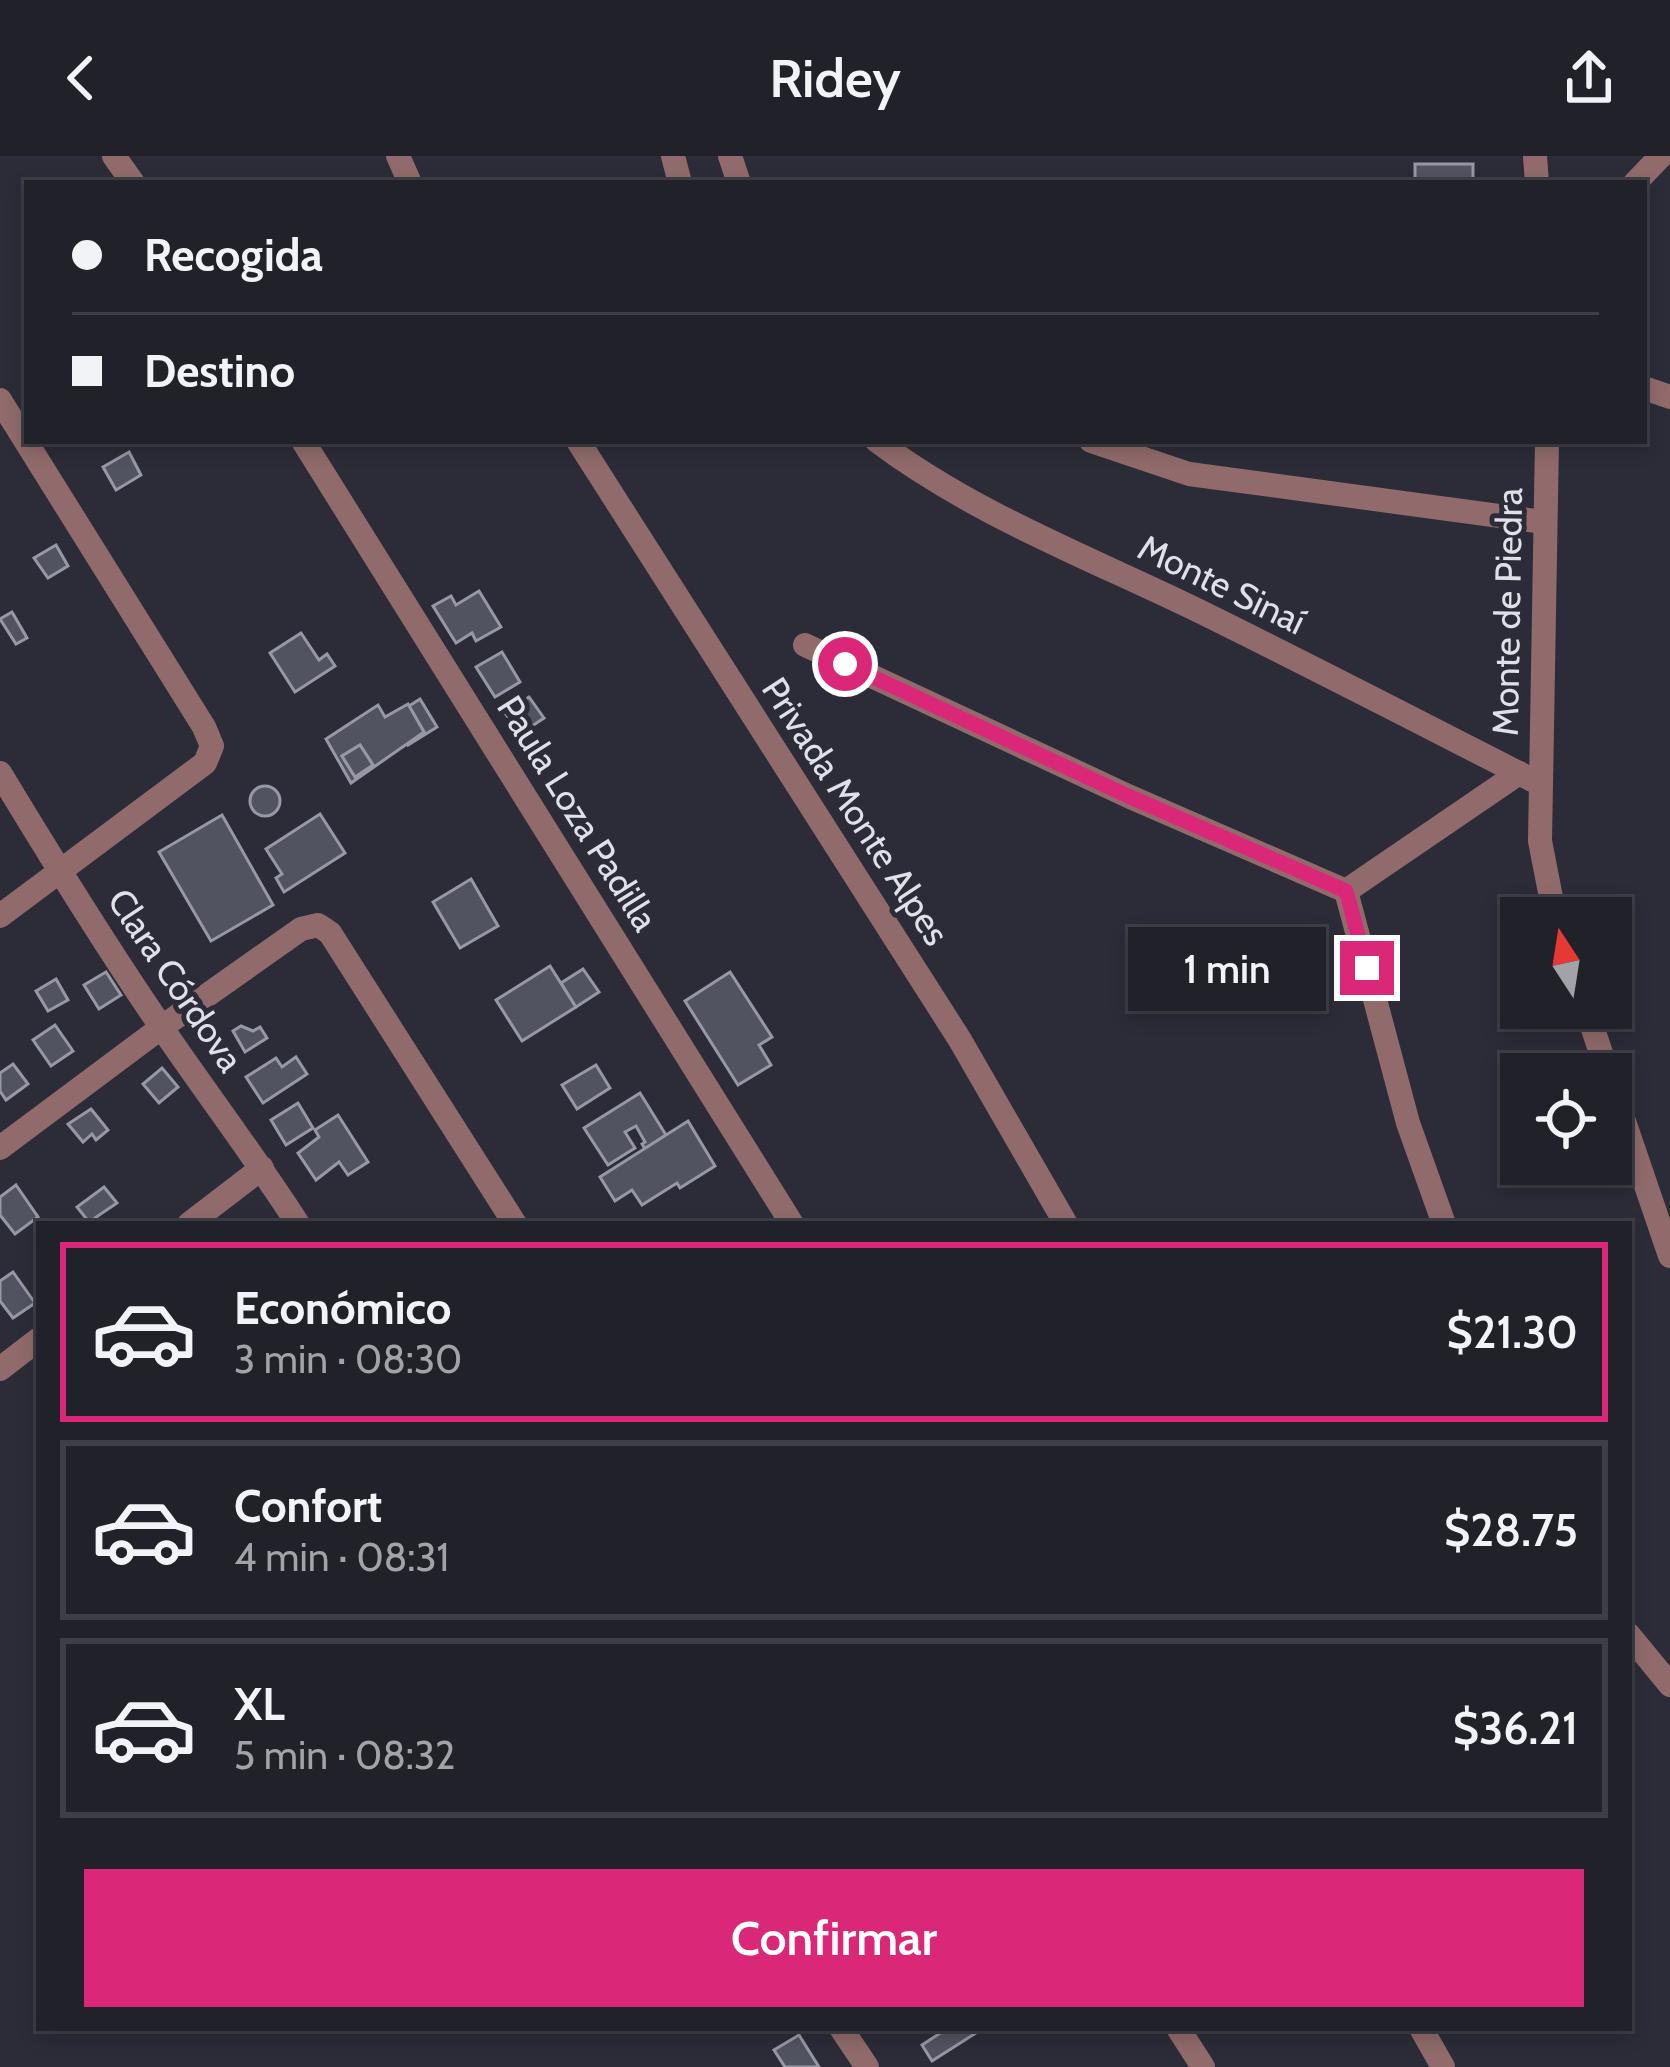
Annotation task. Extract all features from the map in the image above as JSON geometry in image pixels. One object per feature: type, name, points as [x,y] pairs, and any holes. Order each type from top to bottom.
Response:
[{"type":"street","points":[[1638,180],[1661,156]]},
{"type":"street","points":[[0,400],[24,438]]},
{"type":"street","points":[[0,916],[205,763],[212,746],[27,444]]},
{"type":"street","name":"Paula Loza Padilla","points":[[305,444],[790,1221]]},
{"type":"street","name":"Privada Monte Alpes","points":[[580,444],[960,1040],[1064,1221]]},
{"type":"street","name":"Monte Sinaí","points":[[881,444],[912,467],[1010,522],[1530,778]]},
{"type":"street","points":[[1100,444],[1189,473],[1544,522]]},
{"type":"street","name":"Monte de Piedra","points":[[1547,444],[1530,778],[1551,897]]},
{"type":"street","points":[[805,645],[1128,796],[1346,891]]},
{"type":"street","name":"Clara Córdova","points":[[0,773],[162,1027],[296,1221]]},
{"type":"street","points":[[1346,891],[1530,778]]},
{"type":"street","points":[[1346,891],[1408,1123],[1443,1221]]},
{"type":"street","points":[[0,1148],[301,929],[318,925],[330,933],[513,1221]]},
{"type":"street","points":[[1632,1145],[1670,1256]]},
{"type":"street","points":[[193,1221],[262,1168]]},
{"type":"street","points":[[0,1370],[36,1342]]},
{"type":"street","points":[[1632,1639],[1670,1685]]},
{"type":"street","points":[[843,2031],[866,2067]]},
{"type":"street","points":[[1180,2031],[1202,2067]]},
{"type":"street","points":[[1423,2031],[1443,2067]]},
{"type":"building","points":[[1415,164],[1473,164],[1473,180],[1415,180]]},
{"type":"building","points":[[129,452],[141,475],[116,490],[103,467]]},
{"type":"building","points":[[56,545],[68,566],[48,578],[34,558]]},
{"type":"building","points":[[479,591],[501,627],[476,641],[472,633],[456,643],[433,606],[451,596],[456,605]]},
{"type":"building","points":[[12,612],[27,638],[16,644],[0,619]]},
{"type":"building","points":[[301,633],[319,660],[327,654],[335,666],[295,692],[270,653]]},
{"type":"building","points":[[502,652],[520,682],[495,697],[476,667]]},
{"type":"building","points":[[529,697],[544,718],[520,734],[505,713]]},
{"type":"building","points":[[420,699],[437,727],[408,745],[424,732],[409,706]]},
{"type":"building","points":[[408,704],[424,732],[351,783],[326,739],[378,705],[385,717]],"holes":[[[360,745],[373,765],[355,777],[342,756]]]},
{"type":"building","points":[[360,745],[373,765],[355,777],[342,756]]},
{"type":"building","points":[[265,786],[280,801],[265,816],[250,801]]},
{"type":"building","points":[[320,814],[345,853],[284,892],[276,878],[282,874],[266,849]]},
{"type":"building","points":[[222,815],[273,905],[211,941],[159,852]]},
{"type":"building","points":[[471,879],[498,926],[460,948],[433,902]]},
{"type":"building","points":[[550,966],[576,1007],[522,1041],[496,1000]]},
{"type":"building","points":[[583,969],[599,992],[576,1007],[561,983]]},
{"type":"building","points":[[106,972],[121,995],[99,1009],[84,985]]},
{"type":"building","points":[[730,972],[772,1037],[759,1045],[771,1065],[738,1085],[685,1001]]},
{"type":"building","points":[[56,979],[68,1000],[48,1011],[36,991]]},
{"type":"building","points":[[55,1025],[73,1051],[51,1066],[33,1040]]},
{"type":"building","points":[[241,1026],[253,1031],[260,1027],[267,1038],[245,1052],[233,1031]]},
{"type":"building","points":[[296,1057],[307,1074],[263,1103],[246,1077],[276,1058],[282,1067]]},
{"type":"building","points":[[13,1064],[28,1084],[6,1100],[0,1091],[0,1073]]},
{"type":"building","points":[[596,1065],[610,1088],[577,1109],[562,1085]]},
{"type":"building","points":[[162,1068],[178,1087],[159,1103],[143,1084]]},
{"type":"building","points":[[640,1093],[666,1135],[645,1149],[636,1126],[625,1132],[635,1148],[608,1165],[584,1128]]},
{"type":"building","points":[[298,1103],[313,1128],[286,1145],[271,1120]]},
{"type":"building","points":[[91,1109],[108,1130],[96,1140],[92,1134],[83,1142],[68,1124]]},
{"type":"building","points":[[338,1115],[368,1162],[348,1175],[339,1162],[316,1180],[298,1153],[319,1137],[315,1130]]},
{"type":"building","points":[[688,1121],[715,1166],[642,1205],[632,1190],[615,1201],[600,1177]]},
{"type":"building","points":[[16,1185],[38,1217],[15,1234],[0,1215],[0,1197]]},
{"type":"building","points":[[104,1187],[117,1203],[90,1221],[77,1207]]},
{"type":"building","points":[[13,1272],[35,1303],[13,1318],[0,1301],[0,1281]]},
{"type":"building","points":[[943,2031],[976,2033],[932,2061],[922,2045]]},
{"type":"building","points":[[799,2035],[819,2067],[785,2067],[774,2050]]},
{"type":"route","points":[[845,664],[1346,891],[1367,968]]}]
